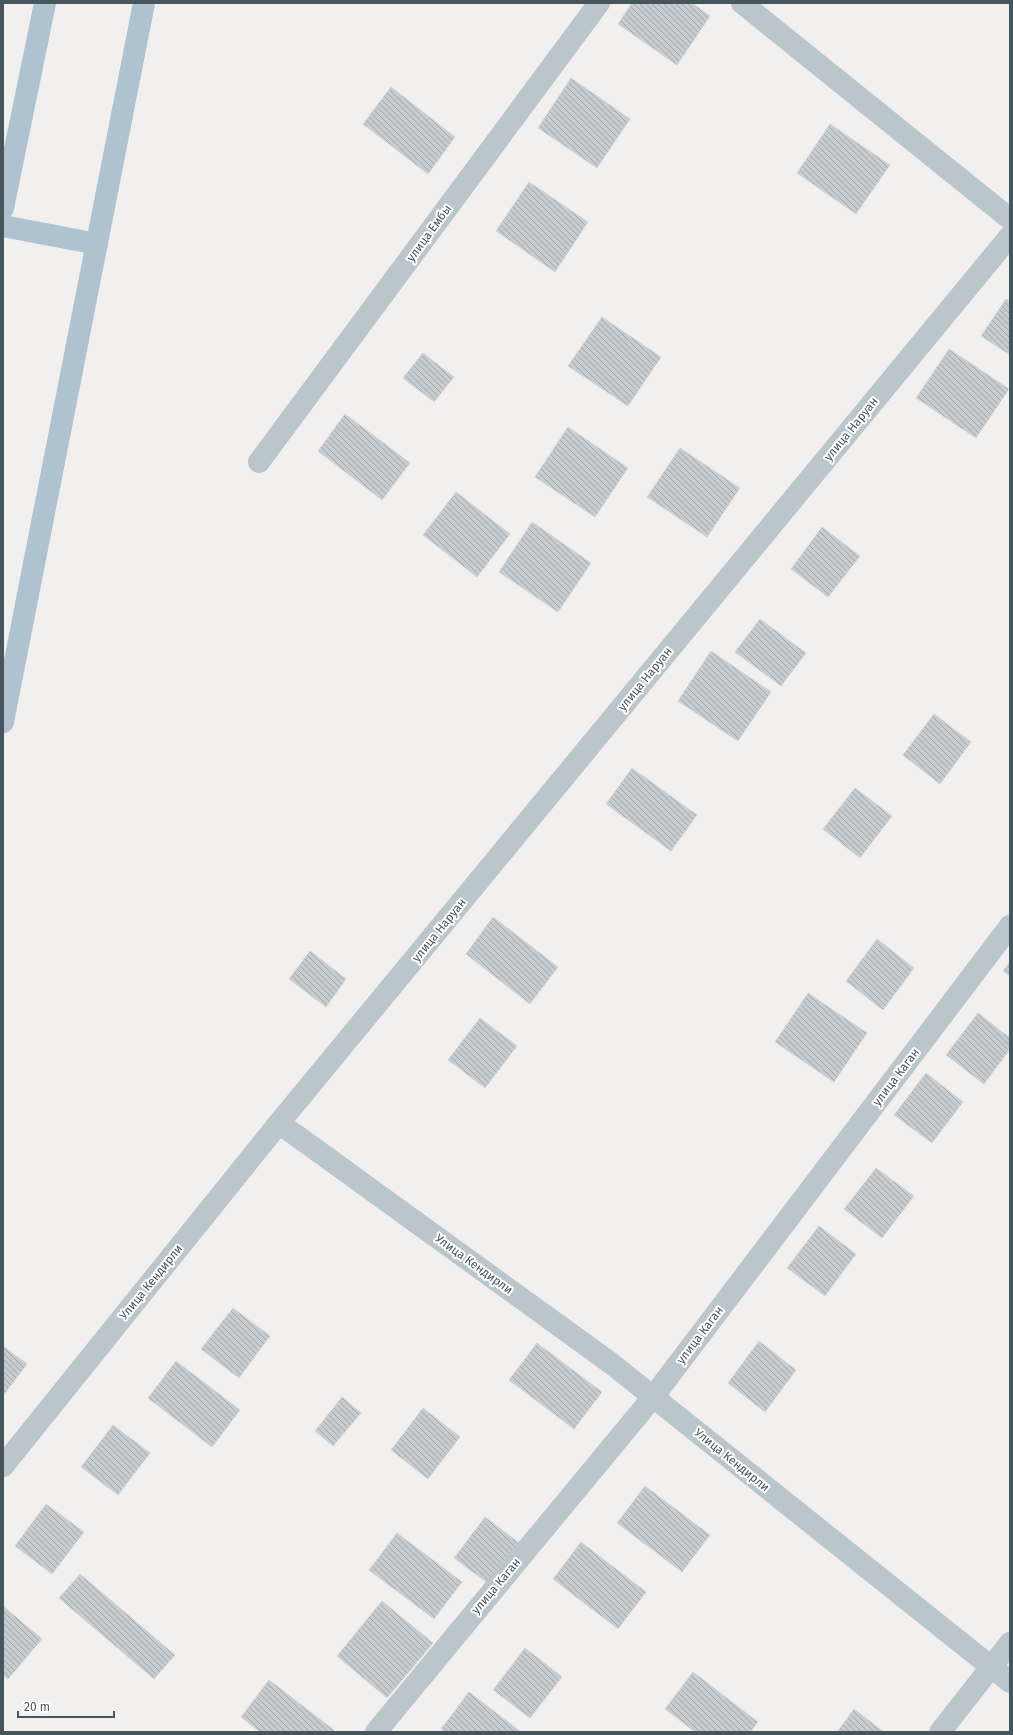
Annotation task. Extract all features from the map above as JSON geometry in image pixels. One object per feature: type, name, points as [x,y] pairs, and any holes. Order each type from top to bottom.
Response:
[{"type":"main road","points":[[3,208],[45,3]]},
{"type":"main road","points":[[3,722],[144,3]]},
{"type":"main road","points":[[3,226],[97,244]]},
{"type":"street","name":"улица Ембы","points":[[259,462],[599,3]]},
{"type":"street","points":[[742,3],[1010,219]]},
{"type":"street","name":"улица Наруан","points":[[279,1123],[1010,236]]},
{"type":"street","name":"улица Каган","points":[[376,1732],[653,1397],[1010,926]]},
{"type":"street","name":"Улица Кендирли","points":[[3,1466],[279,1123],[606,1360],[1010,1682]]},
{"type":"street","points":[[940,1732],[1010,1643]]},
{"type":"building","points":[[632,3],[692,3],[710,16],[677,65],[618,24]]},
{"type":"building","points":[[571,78],[630,119],[597,168],[538,128]]},
{"type":"building","points":[[391,87],[455,137],[428,174],[363,124]]},
{"type":"building","points":[[830,124],[890,165],[856,214],[797,173]]},
{"type":"building","points":[[529,182],[588,222],[555,272],[496,231]]},
{"type":"building","points":[[1006,299],[1010,301],[1010,355],[981,336]]},
{"type":"building","points":[[602,317],[661,357],[628,406],[568,366]]},
{"type":"building","points":[[949,349],[1009,389],[976,438],[916,398]]},
{"type":"building","points":[[423,353],[454,377],[434,402],[403,378]]},
{"type":"building","points":[[345,414],[410,463],[382,500],[318,451]]},
{"type":"building","points":[[568,427],[628,468],[595,517],[535,477]]},
{"type":"building","points":[[680,448],[740,488],[707,537],[647,497]]},
{"type":"building","points":[[456,492],[510,534],[477,577],[423,535]]},
{"type":"building","points":[[532,522],[591,563],[558,612],[499,572]]},
{"type":"building","points":[[822,527],[860,556],[828,597],[791,569]]},
{"type":"building","points":[[760,619],[806,653],[781,686],[735,652]]},
{"type":"building","points":[[711,651],[771,692],[738,741],[678,701]]},
{"type":"building","points":[[934,714],[971,742],[940,784],[903,755]]},
{"type":"building","points":[[632,768],[697,815],[671,851],[606,804]]},
{"type":"building","points":[[855,788],[892,816],[860,858],[823,829]]},
{"type":"building","points":[[493,917],[558,967],[530,1004],[466,954]]},
{"type":"building","points":[[877,939],[914,968],[883,1010],[846,981]]},
{"type":"building","points":[[310,951],[346,979],[326,1007],[289,979]]},
{"type":"building","points":[[1010,962],[1010,976],[1003,971]]},
{"type":"building","points":[[808,993],[867,1033],[834,1082],[775,1042]]},
{"type":"building","points":[[978,1013],[1010,1038],[1010,1049],[984,1084],[946,1055]]},
{"type":"building","points":[[480,1018],[517,1046],[485,1088],[448,1060]]},
{"type":"building","points":[[926,1073],[963,1102],[932,1143],[894,1115]]},
{"type":"building","points":[[876,1168],[914,1196],[882,1238],[844,1209]]},
{"type":"building","points":[[819,1226],[856,1254],[825,1296],[787,1268]]},
{"type":"building","points":[[233,1308],[270,1336],[239,1378],[201,1349]]},
{"type":"building","points":[[759,1341],[796,1370],[765,1412],[728,1383]]},
{"type":"building","points":[[537,1343],[602,1392],[574,1429],[509,1380]]},
{"type":"building","points":[[3,1346],[27,1364],[3,1396]]},
{"type":"building","points":[[176,1361],[240,1410],[212,1447],[148,1398]]},
{"type":"building","points":[[342,1397],[361,1413],[333,1446],[315,1431]]},
{"type":"building","points":[[423,1408],[460,1437],[428,1479],[391,1450]]},
{"type":"building","points":[[113,1425],[150,1453],[118,1495],[81,1467]]},
{"type":"building","points":[[645,1486],[710,1535],[682,1572],[617,1523]]},
{"type":"building","points":[[46,1504],[84,1532],[52,1574],[15,1546]]},
{"type":"building","points":[[485,1517],[519,1543],[489,1584],[454,1558]]},
{"type":"building","points":[[397,1533],[462,1582],[434,1619],[369,1570]]},
{"type":"building","points":[[581,1542],[646,1592],[618,1629],[553,1579]]},
{"type":"building","points":[[80,1574],[175,1655],[154,1679],[59,1598]]},
{"type":"building","points":[[382,1601],[433,1643],[387,1698],[337,1656]]},
{"type":"building","points":[[3,1606],[42,1639],[8,1679],[3,1675]]},
{"type":"building","points":[[525,1648],[562,1677],[530,1718],[493,1690]]},
{"type":"building","points":[[693,1672],[758,1722],[750,1732],[695,1732],[665,1709]]},
{"type":"building","points":[[269,1680],[334,1730],[332,1732],[260,1732],[241,1717]]},
{"type":"building","points":[[469,1692],[521,1732],[445,1732],[441,1729]]},
{"type":"building","points":[[854,1709],[884,1732],[837,1732]]}]
